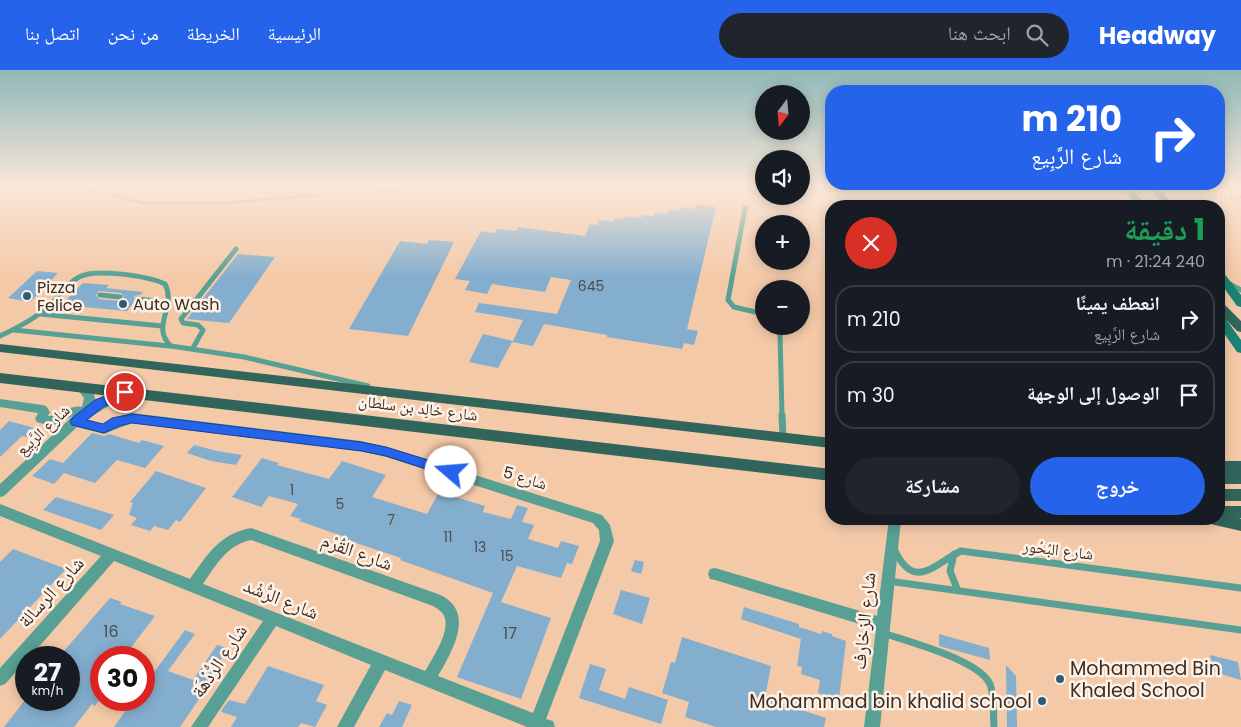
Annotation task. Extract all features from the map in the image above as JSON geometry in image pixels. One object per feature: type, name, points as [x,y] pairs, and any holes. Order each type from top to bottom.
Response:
[{"type":"main road","points":[[1225,281],[1241,303]]},
{"type":"main road","points":[[1225,312],[1241,328]]},
{"type":"main road","points":[[1225,327],[1241,350]]},
{"type":"main road","name":"شارع خالِد بن سلطان","points":[[0,348],[825,443]]},
{"type":"main road","name":"شارع خالِد بن سلطان","points":[[0,378],[825,474]]},
{"type":"main road","points":[[1225,467],[1241,467]]},
{"type":"main road","points":[[1225,478],[1241,478]]},
{"type":"main road","points":[[1225,495],[1241,495]]},
{"type":"main road","points":[[1225,512],[1241,512]]},
{"type":"main road","points":[[1225,522],[1241,525]]},
{"type":"street","name":"شارع الرَّبِيع","points":[[81,417],[90,397],[82,387]]},
{"type":"street","name":"شارع الرَّبِيع","points":[[0,492],[81,417],[105,400],[125,392]]},
{"type":"street","name":"شارع 5","points":[[0,403],[42,409],[44,412],[41,419],[53,422],[60,420],[75,410],[80,411],[81,417],[104,429],[116,422],[132,418],[361,446],[410,459],[597,519],[604,525],[607,532],[607,541],[539,726]]},
{"type":"street","name":"شارع الرُّشْد","points":[[0,510],[194,585],[539,726]]},
{"type":"street","name":"شارع الزخارف","points":[[872,727],[894,525]]},
{"type":"street","name":"شارع القُرْم","points":[[194,585],[228,542],[243,534],[251,534],[438,601],[446,605],[452,612],[454,622],[452,632],[428,680]]},
{"type":"street","name":"شارع الرسالة","points":[[0,679],[112,554]]},
{"type":"street","points":[[714,574],[883,629]]},
{"type":"street","name":"شارع الرُّدْهَة","points":[[199,727],[273,618]]},
{"type":"street","points":[[345,727],[381,662]]},
{"type":"lane","points":[[743,217],[728,300],[734,307],[755,312]]},
{"type":"lane","points":[[192,348],[203,333],[203,330],[198,325],[183,323],[181,319],[236,249]]},
{"type":"lane","points":[[0,336],[39,314],[75,280],[86,274],[145,278],[161,281],[170,290],[162,326],[162,338],[165,343],[171,346]]},
{"type":"lane","points":[[1225,279],[1241,290]]},
{"type":"lane","points":[[100,295],[120,297]]},
{"type":"lane","points":[[137,299],[168,302]]},
{"type":"lane","points":[[39,314],[162,326]]},
{"type":"lane","points":[[12,330],[192,348],[244,357],[392,392]]},
{"type":"lane","points":[[780,335],[783,438]]},
{"type":"lane","points":[[892,545],[898,561],[903,566],[918,573],[928,571],[954,554]]},
{"type":"lane","name":"شارع البُحُور","points":[[954,554],[961,551],[1241,588]]},
{"type":"lane","points":[[954,554],[950,571],[958,590]]},
{"type":"lane","points":[[888,581],[1241,630]]},
{"type":"lane","points":[[883,629],[979,670],[989,682],[992,690],[994,727]]},
{"type":"building","points":[[714,217],[687,329],[698,331],[694,345],[684,343],[682,349],[607,337],[607,335],[544,324],[533,346],[512,342],[498,368],[469,362],[483,334],[513,341],[523,320],[475,312],[479,303],[557,314],[571,280],[551,277],[545,292],[492,284],[487,294],[465,290],[470,281],[455,279],[481,231],[495,233],[497,229],[516,231],[518,227],[585,236],[590,224],[597,225],[599,220],[613,222],[615,218]]},
{"type":"building","points":[[429,240],[454,242],[408,336],[349,329],[400,241],[427,244]]},
{"type":"building","points":[[238,254],[275,257],[229,323],[187,319]]},
{"type":"building","points":[[37,271],[58,273],[30,302],[8,298]]},
{"type":"building","points":[[83,283],[109,285],[106,288],[143,292],[140,295],[134,296],[134,302],[127,311],[61,305]],"holes":[[[99,291],[121,293],[124,298],[120,301],[99,299],[96,295]]]},
{"type":"building","points":[[9,421],[38,429],[29,438],[22,436],[0,457],[0,430]]},
{"type":"building","points":[[92,433],[104,436],[109,434],[139,443],[142,440],[164,446],[145,468],[117,460],[95,483],[64,473],[54,484],[32,476],[50,459],[63,463]]},
{"type":"building","points":[[194,445],[242,455],[236,465],[211,461],[187,453]]},
{"type":"building","points":[[262,458],[279,463],[277,465],[329,479],[342,461],[386,475],[372,497],[427,514],[439,492],[485,506],[483,512],[511,519],[517,505],[528,508],[522,522],[534,525],[528,539],[558,548],[561,541],[579,546],[572,564],[567,563],[561,578],[517,566],[501,602],[551,618],[521,699],[457,677],[493,593],[299,521],[301,519],[290,516],[298,504],[269,496],[261,507],[232,497]]},
{"type":"building","points":[[156,471],[206,488],[180,522],[176,520],[168,530],[154,526],[150,531],[131,525],[137,518],[129,515],[133,503],[130,502]]},
{"type":"building","points":[[56,497],[114,515],[101,530],[43,510]]},
{"type":"building","points":[[13,549],[66,569],[0,639],[0,562]]},
{"type":"building","points":[[635,560],[644,562],[641,574],[631,571]]},
{"type":"building","points":[[621,590],[650,598],[642,624],[613,614]]},
{"type":"building","points":[[110,598],[122,602],[120,604],[155,616],[132,646],[90,646],[90,707],[74,727],[4,727],[16,711],[80,711],[80,646],[68,646]]},
{"type":"building","points":[[744,607],[799,624],[799,627],[821,634],[822,631],[832,634],[832,636],[846,641],[839,699],[818,693],[820,680],[801,674],[802,667],[797,666],[801,639],[741,619]]},
{"type":"building","points":[[185,630],[195,634],[168,671],[193,680],[217,645],[228,648],[205,685],[208,686],[180,727],[114,727],[125,711],[155,711],[155,671]]},
{"type":"building","points":[[939,634],[989,648],[990,660],[939,646]]},
{"type":"building","points":[[682,637],[771,666],[765,698],[826,718],[824,727],[716,727],[685,717],[689,702],[662,693],[671,662],[675,663]]},
{"type":"building","points":[[1210,655],[1238,662],[1241,680],[1214,672]]},
{"type":"building","points":[[590,664],[606,669],[599,690],[625,699],[629,687],[668,700],[661,724],[579,698]]},
{"type":"building","points":[[1006,665],[1016,676],[1017,727],[1007,727]]},
{"type":"building","points":[[268,666],[324,685],[316,701],[327,705],[315,727],[301,723],[298,727],[231,727],[237,717],[221,712],[223,708],[229,700],[245,704]]},
{"type":"building","points":[[399,701],[412,705],[402,727],[379,727],[387,713],[392,715]]},
{"type":"place","name":"Pizza Felice","points":[[27,296]]},
{"type":"place","name":"Auto Wash","points":[[123,304]]},
{"type":"place","name":"Mohammed Bin Khaled School","points":[[1060,679]]},
{"type":"place","name":"Mohammad bin khalid school","points":[[1042,701]]},
{"type":"route","points":[[125,392],[99,403],[76,422],[104,429],[116,422],[132,418],[361,446],[451,472]]}]
